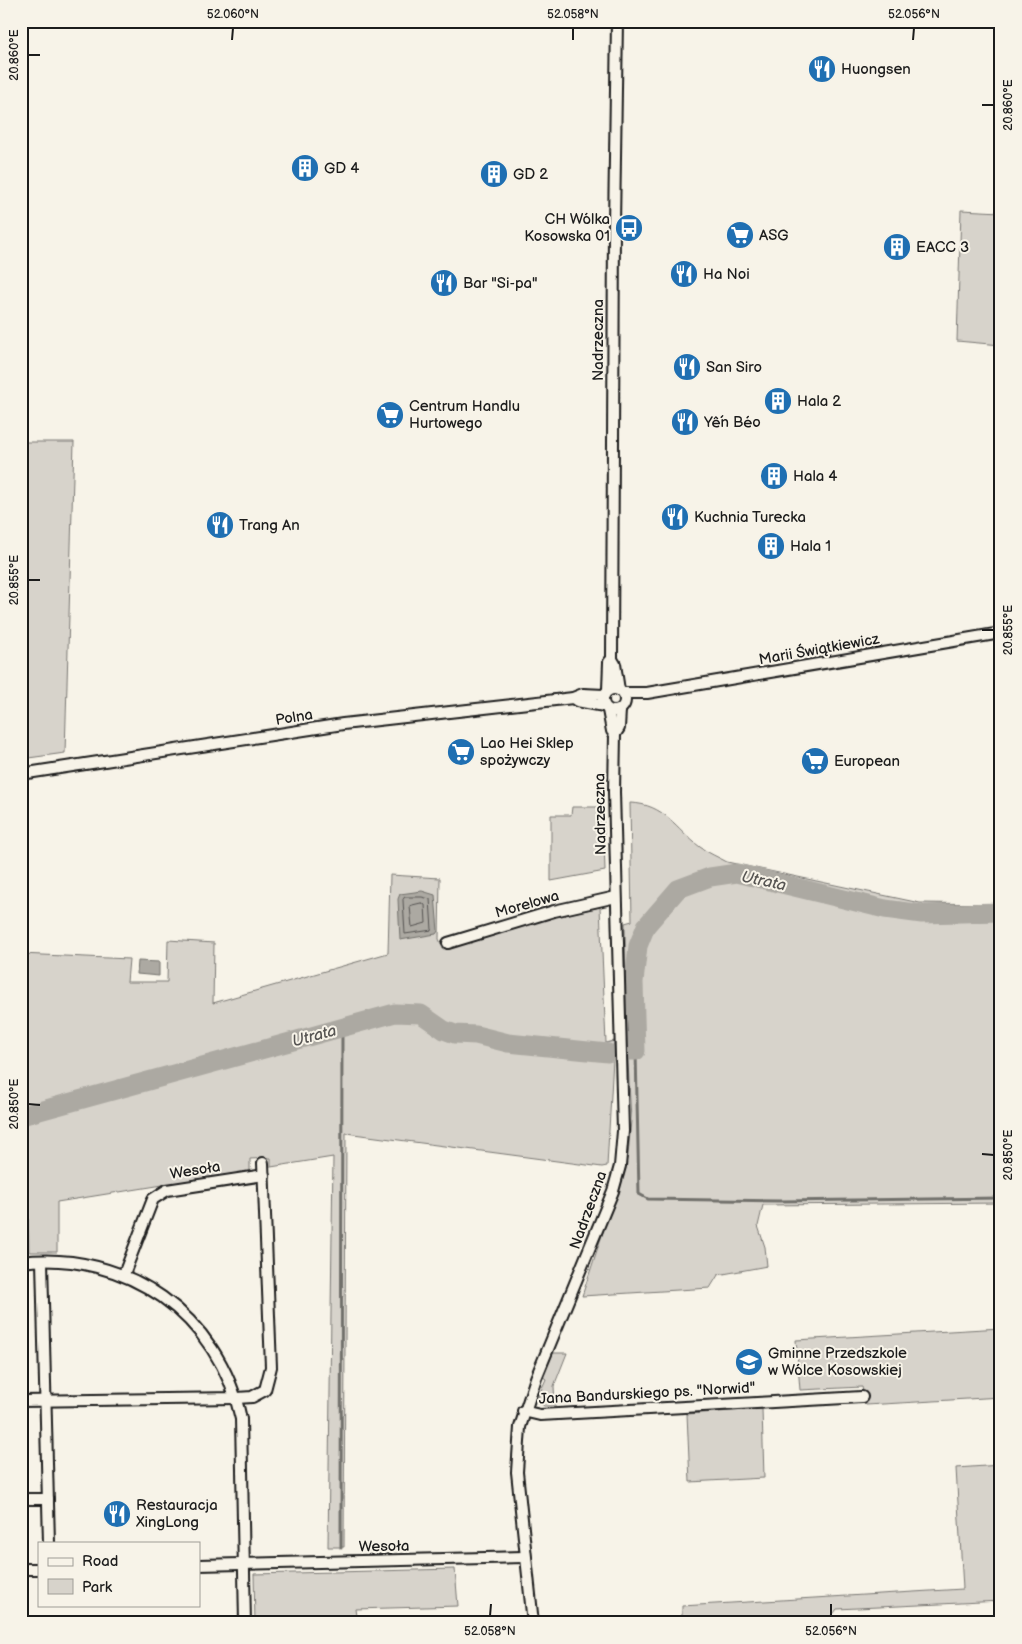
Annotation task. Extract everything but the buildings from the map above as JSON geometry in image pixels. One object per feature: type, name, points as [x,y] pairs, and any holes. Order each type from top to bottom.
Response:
[{"type":"street","name":"Nadrzeczna","points":[[533,1623],[525,1557],[517,1457],[524,1412],[609,1204],[620,1166],[624,1109],[614,792],[615,734],[619,728],[622,699],[612,658],[617,21]]},
{"type":"street","name":"Marii Świątkiewicz","points":[[622,699],[638,699],[643,694],[1001,633]]},
{"type":"street","name":"Nadrzeczna","points":[[612,658],[609,662],[606,700],[612,731],[615,734]]},
{"type":"street","name":"Polna","points":[[21,774],[343,724],[573,698],[575,700],[606,700]]},
{"type":"street","points":[[606,700],[622,699]]},
{"type":"street","points":[[606,700],[622,699]]},
{"type":"street","name":"Morelowa","points":[[448,943],[554,911],[616,897]]},
{"type":"street","points":[[21,1401],[236,1398],[259,1394],[265,1390],[269,1378],[263,1163]]},
{"type":"street","name":"Wesoła","points":[[124,1274],[154,1199],[161,1192],[264,1175]]},
{"type":"street","points":[[42,1261],[47,1400],[49,1542]]},
{"type":"street","points":[[21,1262],[80,1263],[124,1274],[171,1303],[196,1327],[220,1362],[236,1398],[241,1419],[245,1623]]},
{"type":"street","name":"Jana Bandurskiego ps. \"Norwid\"","points":[[524,1412],[540,1415],[862,1397]]},
{"type":"street","points":[[21,1500],[48,1499]]},
{"type":"street","name":"Wesoła","points":[[200,1565],[525,1557]]},
{"type":"street","points":[[21,1569],[38,1569]]},
{"type":"green space","points":[[961,210],[1001,212],[1001,345],[957,341]]},
{"type":"green space","points":[[21,442],[74,442],[65,753],[21,759]]},
{"type":"green space","points":[[630,803],[642,804],[661,812],[700,847],[727,862],[920,903],[1001,904],[1001,1203],[763,1205],[758,1226],[765,1247],[767,1266],[718,1275],[710,1288],[582,1296],[628,1156],[631,1120],[626,1022],[625,923],[632,921]]},
{"type":"green space","points":[[572,807],[603,807],[605,871],[551,881],[551,815],[571,815]]},
{"type":"green space","points":[[390,875],[440,878],[439,939],[443,949],[553,917],[600,907],[606,1043],[614,1041],[607,1166],[602,1167],[346,1133],[344,1547],[328,1547],[333,1157],[271,1167],[271,1158],[250,1159],[250,1171],[57,1202],[57,1252],[29,1252],[28,1207],[21,1208],[21,954],[129,959],[127,982],[167,982],[168,940],[214,943],[213,1003],[388,953]]},
{"type":"green space","points":[[1001,1328],[1001,1397],[866,1405],[862,1387],[800,1390],[796,1340]]},
{"type":"green space","points":[[552,1353],[567,1353],[554,1386],[555,1406],[544,1406],[539,1403],[538,1397],[546,1379],[542,1376]]},
{"type":"green space","points":[[762,1409],[764,1478],[690,1482],[687,1414]]},
{"type":"green space","points":[[1001,1465],[1001,1601],[837,1609],[831,1617],[831,1623],[682,1623],[682,1606],[963,1589],[956,1468]]},
{"type":"green space","points":[[455,1569],[458,1606],[355,1609],[357,1623],[255,1623],[254,1574]]},
{"type":"water","points":[[422,891],[435,895],[438,931],[436,934],[400,940],[398,899],[400,894]]},
{"type":"water","points":[[138,961],[159,962],[159,976],[137,974]]},
{"type":"waterway","name":"Utrata","points":[[629,1051],[636,1051],[634,982],[638,946],[646,926],[678,889],[710,877],[737,873],[885,909],[922,914],[1001,912]]},
{"type":"waterway","name":"Utrata","points":[[21,1116],[395,1013],[421,1014],[444,1030],[455,1034],[476,1035],[508,1043],[608,1053]]},
{"type":"waterway","points":[[341,1548],[342,1026]]},
{"type":"waterway","points":[[636,1051],[639,1194],[648,1199],[780,1201],[1001,1198]]},
{"type":"place","name":"Huongsen","points":[[822,69]]},
{"type":"place","name":"GD 4","points":[[305,168]]},
{"type":"place","name":"GD 2","points":[[494,174]]},
{"type":"place","name":"CH Wólka Kosowska 01","points":[[629,228]]},
{"type":"place","name":"ASG","points":[[740,235]]},
{"type":"place","name":"EACC 3","points":[[897,247]]},
{"type":"place","name":"Ha Noi","points":[[684,274]]},
{"type":"place","name":"Bar \"Si-pa\"","points":[[444,283]]},
{"type":"place","name":"San Siro","points":[[687,367]]},
{"type":"place","name":"Hala 2","points":[[778,401]]},
{"type":"place","name":"Centrum Handlu Hurtowego","points":[[390,415]]},
{"type":"place","name":"Yến Béo","points":[[685,422]]},
{"type":"place","name":"Hala 4","points":[[774,476]]},
{"type":"place","name":"Kuchnia Turecka","points":[[675,517]]},
{"type":"place","name":"Trang An","points":[[220,525]]},
{"type":"place","name":"Hala 1","points":[[771,546]]},
{"type":"place","name":"Lao Hei Sklep spożywczy","points":[[461,752]]},
{"type":"place","name":"European","points":[[815,761]]},
{"type":"place","name":"Gminne Przedszkole w Wólce Kosowskiej","points":[[749,1362]]},
{"type":"place","name":"Restauracja XingLong","points":[[117,1514]]}]
